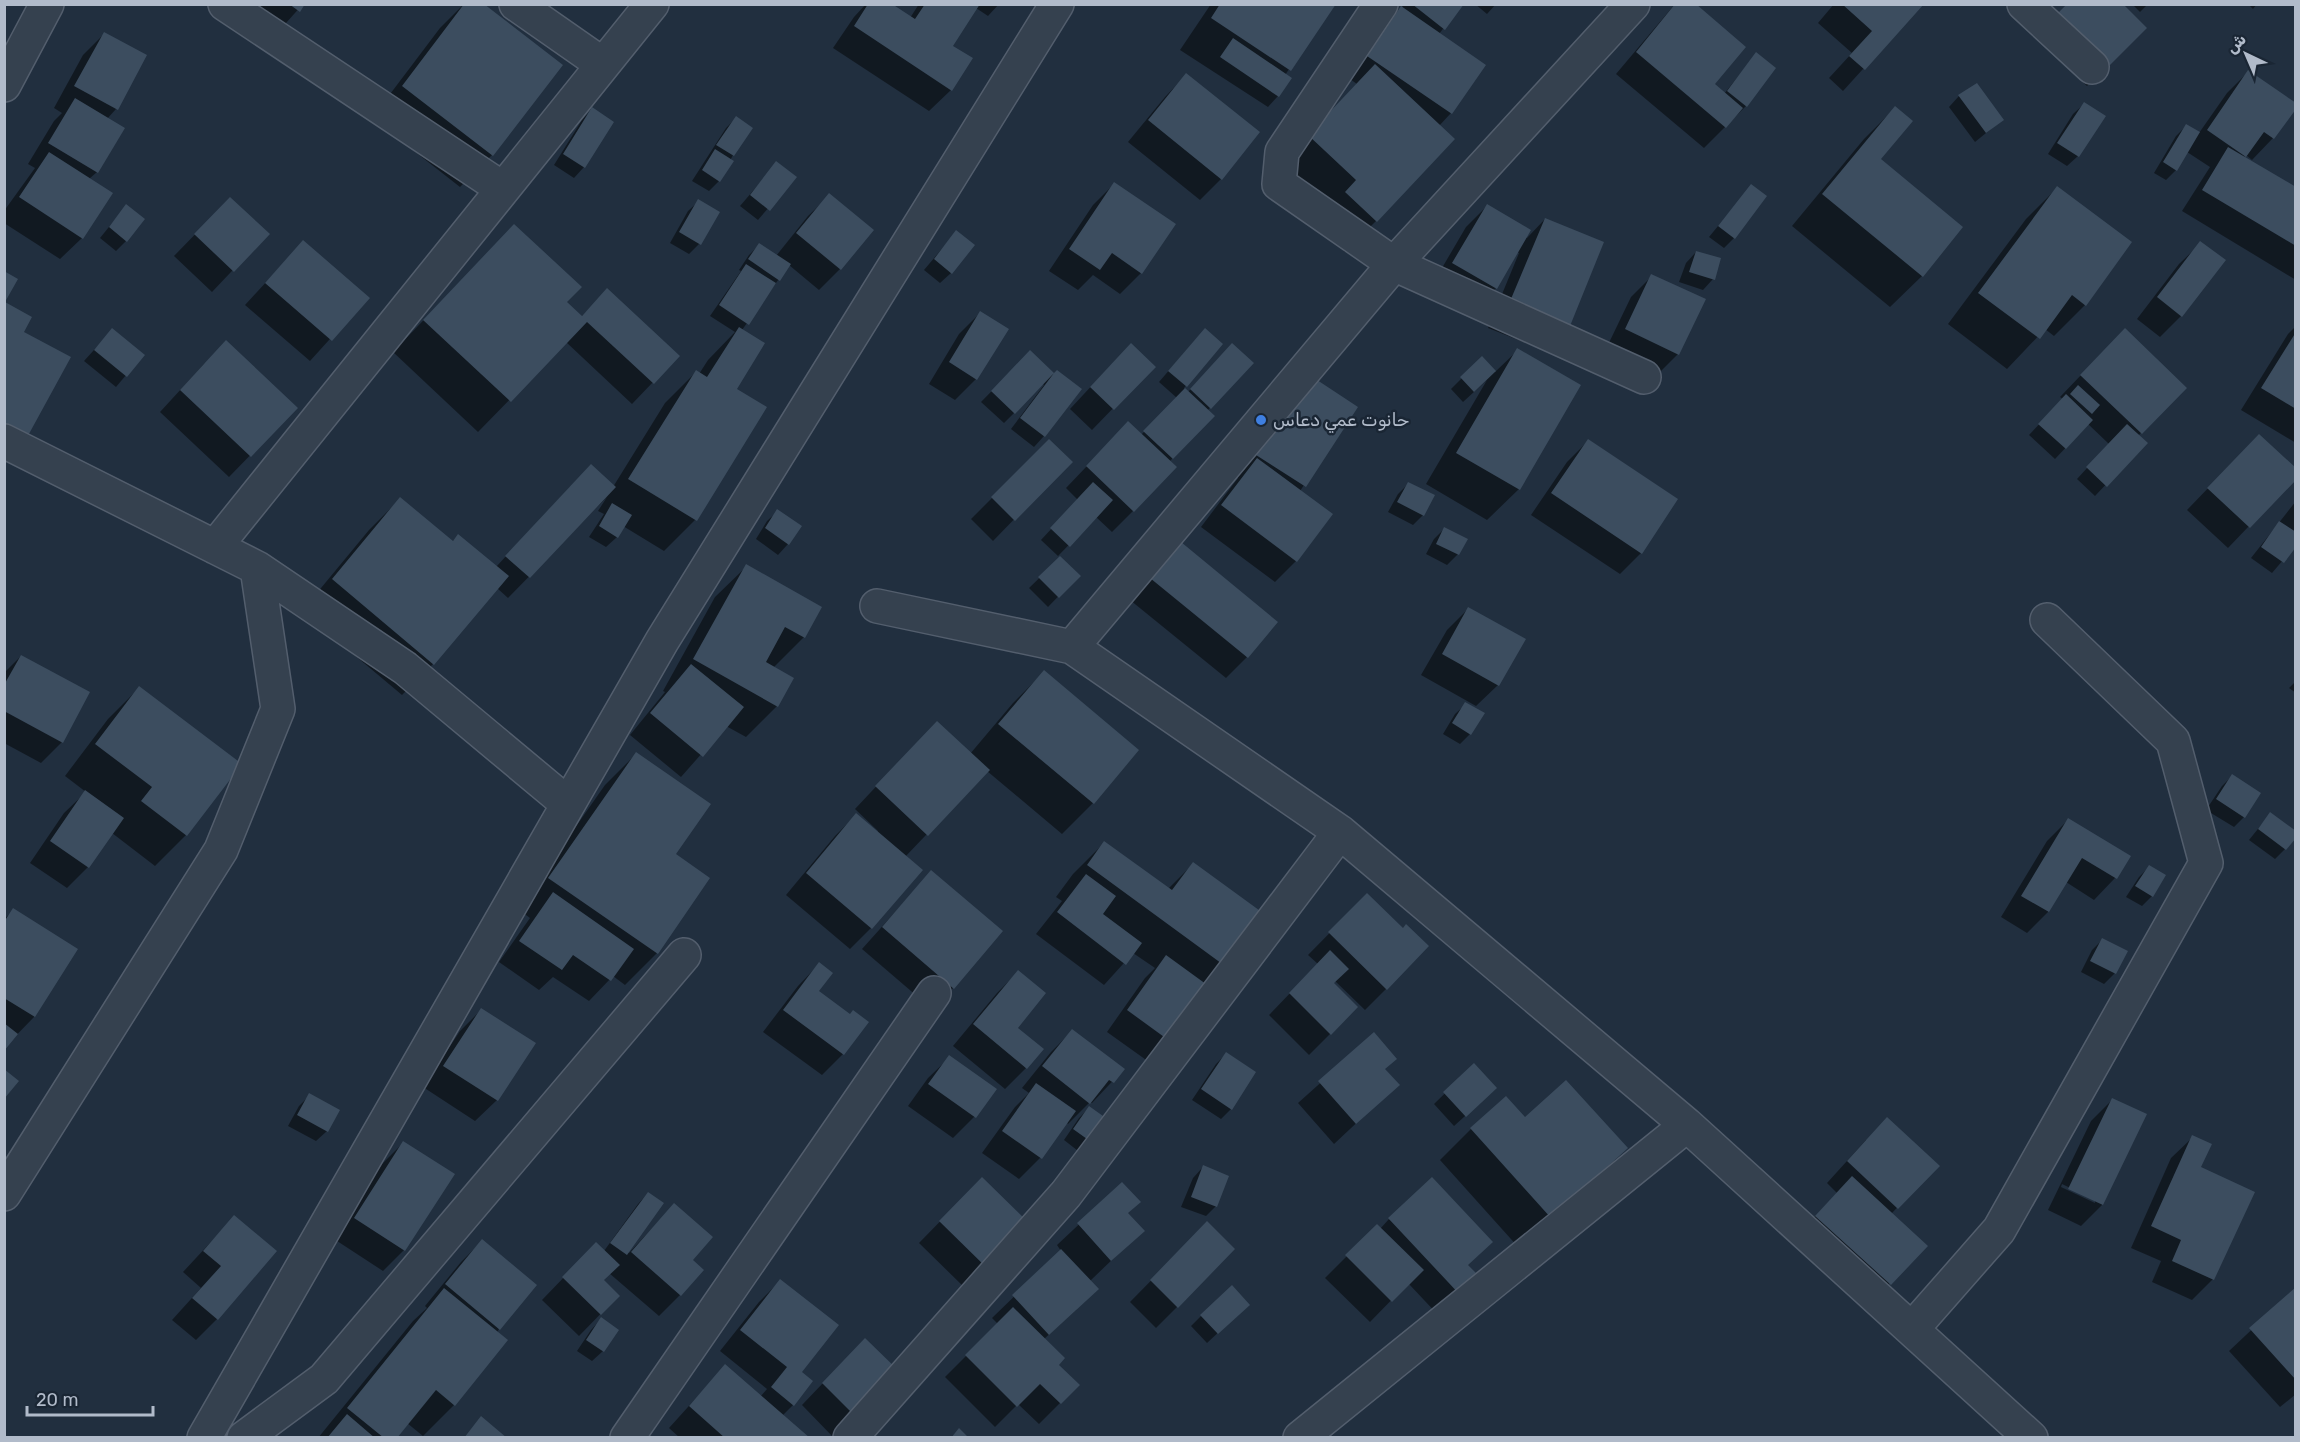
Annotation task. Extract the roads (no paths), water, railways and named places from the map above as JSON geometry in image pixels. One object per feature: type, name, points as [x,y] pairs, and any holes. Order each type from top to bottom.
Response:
[{"type":"street","points":[[4,85],[46,4]]},
{"type":"street","points":[[225,4],[502,189]]},
{"type":"street","points":[[516,4],[602,64]]},
{"type":"street","points":[[215,547],[652,4]]},
{"type":"street","points":[[204,1437],[662,640],[1057,4]]},
{"type":"street","points":[[1381,4],[1282,152],[1279,184],[1394,264],[1644,377]]},
{"type":"street","points":[[1072,647],[1394,264],[1633,4]]},
{"type":"street","points":[[2024,5],[2092,67]]},
{"type":"street","points":[[4,441],[257,568],[405,668],[568,804]]},
{"type":"street","points":[[4,1194],[221,850],[278,709],[257,568]]},
{"type":"street","points":[[877,606],[1072,647],[1340,832],[1687,1125],[2031,1437]]},
{"type":"street","points":[[1912,1329],[2000,1230],[2206,862],[2173,741],[2047,620]]},
{"type":"street","points":[[850,1437],[1066,1194],[1340,832]]},
{"type":"street","points":[[244,1437],[324,1378],[684,955]]},
{"type":"street","points":[[627,1437],[934,993]]},
{"type":"street","points":[[1300,1437],[1687,1125]]},
{"type":"place","name":"حانوت عمي دعاس","points":[[1261,420]]}]
